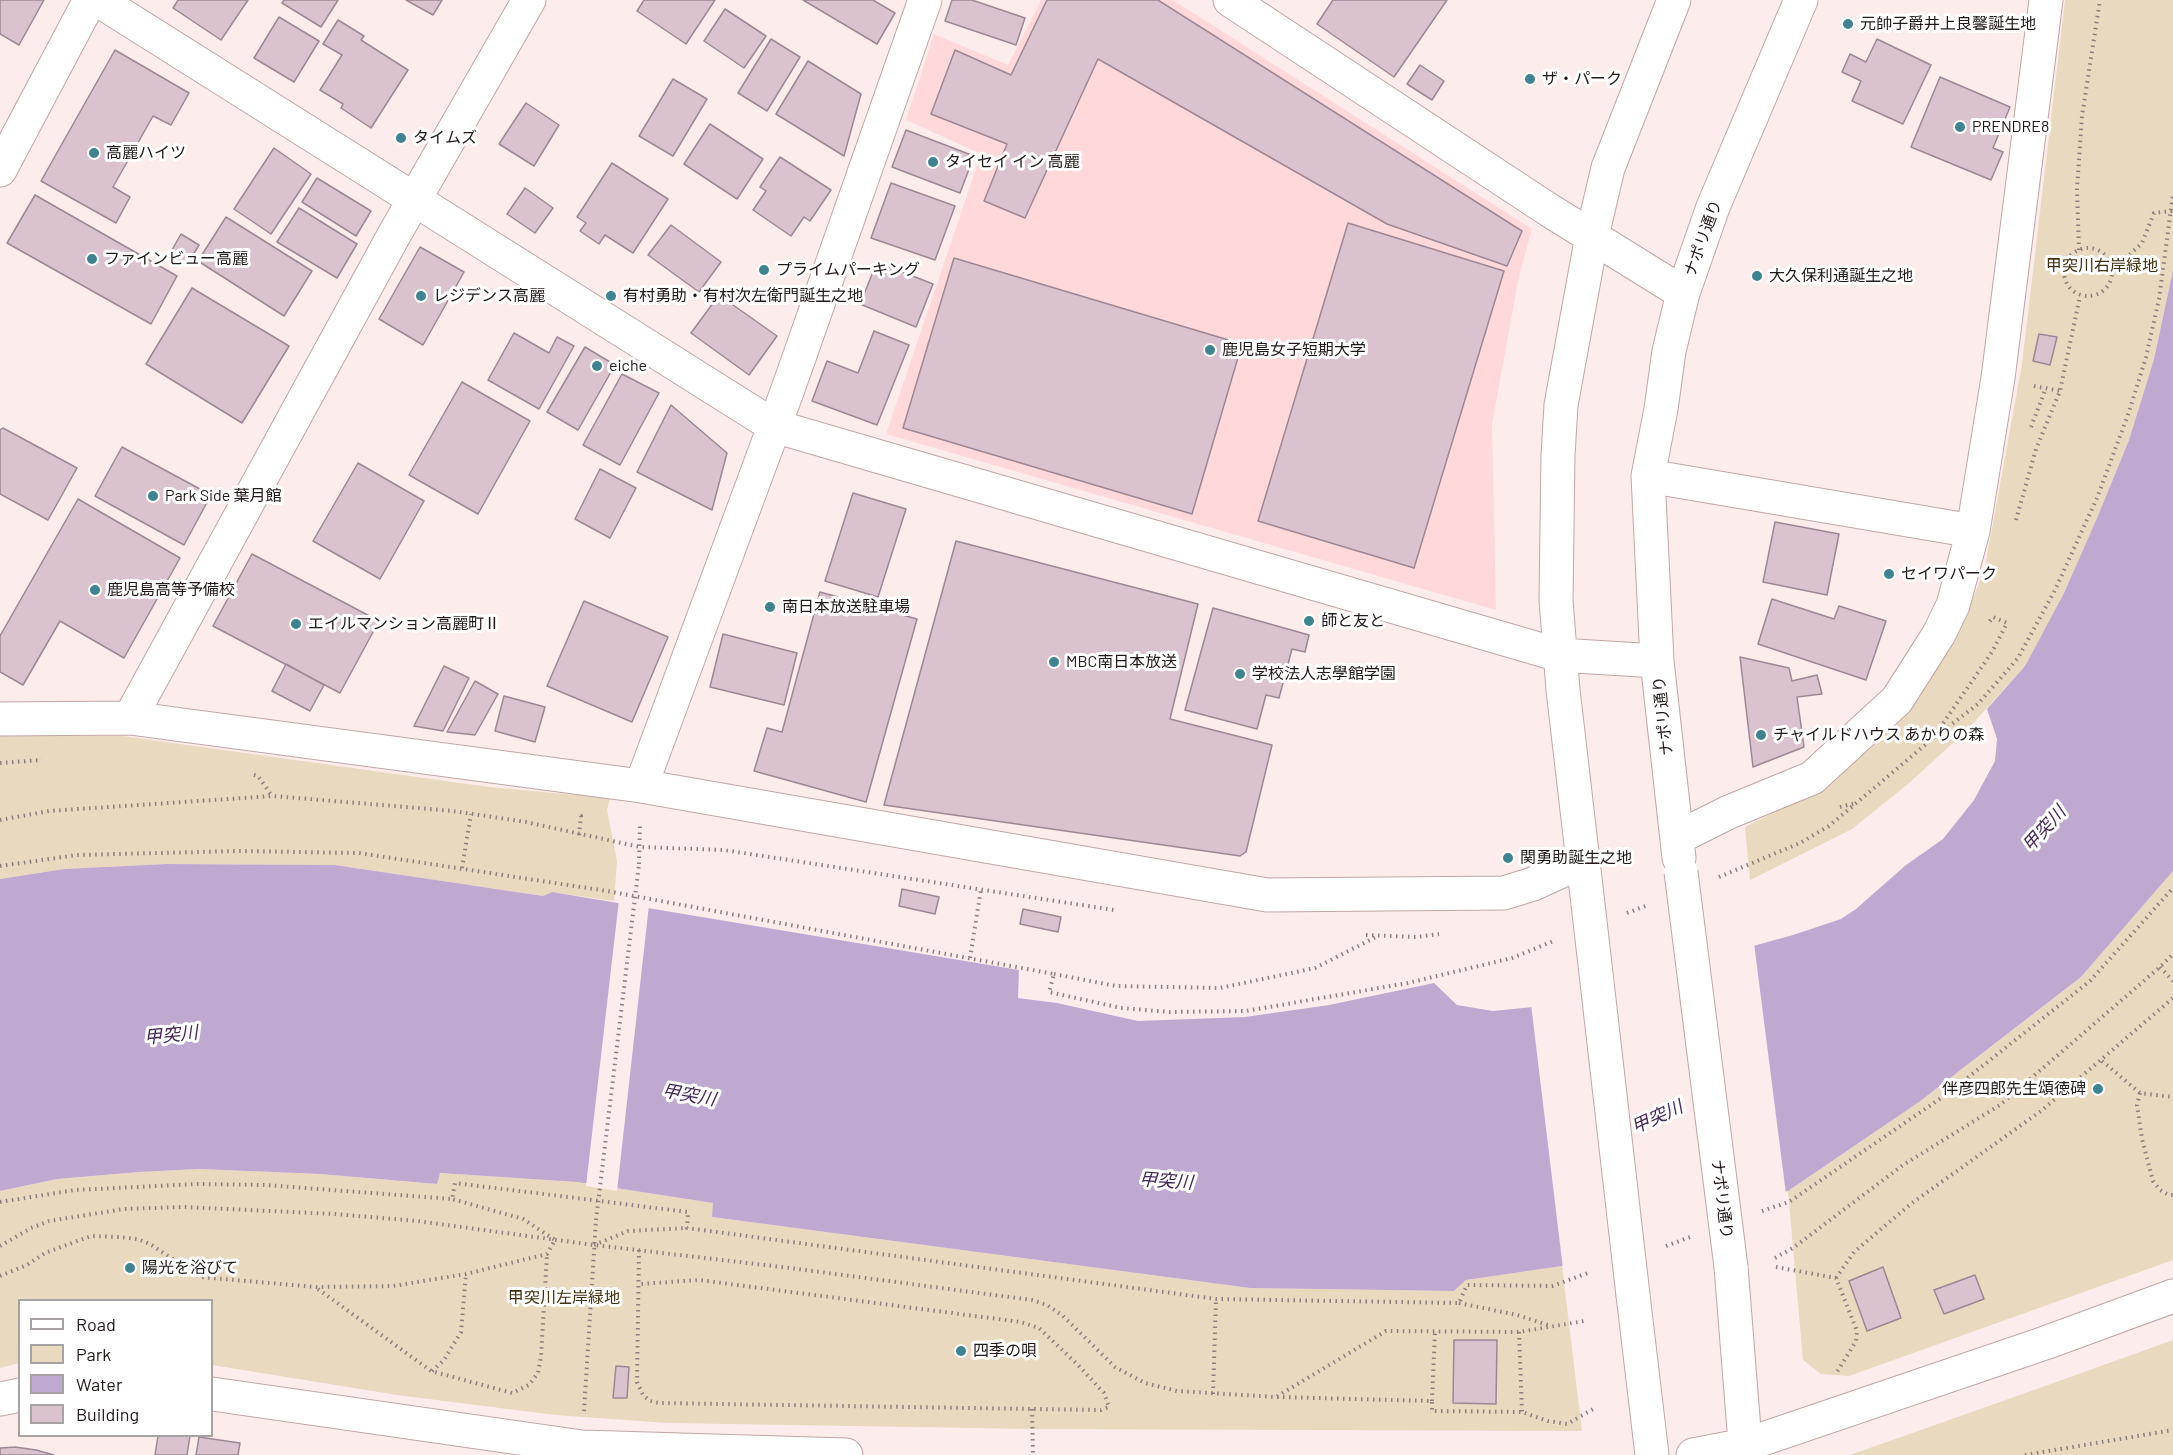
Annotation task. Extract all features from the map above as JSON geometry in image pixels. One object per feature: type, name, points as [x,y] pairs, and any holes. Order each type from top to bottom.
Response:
[{"type":"street","points":[[0,170],[90,0]]},
{"type":"street","points":[[98,0],[774,426],[1559,654],[1657,661]]},
{"type":"street","points":[[130,718],[414,199],[529,0]]},
{"type":"street","points":[[641,801],[925,0]]},
{"type":"street","points":[[1652,1455],[1559,654],[1556,600],[1558,455],[1561,405],[1592,236],[1608,168],[1674,0]]},
{"type":"street","name":"ナポリ通り","points":[[1746,1450],[1731,1267],[1657,661],[1648,476],[1669,351],[1683,293],[1713,207],[1801,0]]},
{"type":"street","points":[[1677,838],[1729,812],[1812,778],[1897,700],[1939,634],[1953,605],[1973,531],[1998,378],[2046,0]]},
{"type":"street","points":[[1240,2],[1495,175],[1683,293]]},
{"type":"street","points":[[1648,476],[1973,531]]},
{"type":"street","points":[[0,719],[130,718],[641,801],[1267,895],[1504,893],[1533,884],[1583,861]]},
{"type":"street","points":[[1693,1455],[1746,1450],[2173,1296]]},
{"type":"street","points":[[0,1399],[18,1395]]},
{"type":"street","points":[[213,1395],[581,1451],[846,1455]]},
{"type":"path","points":[[2079,250],[2078,189],[2082,116],[2100,0]]},
{"type":"path","points":[[1719,877],[1800,843],[1829,826],[1931,740],[1978,704],[2018,658],[2055,590],[2109,466],[2129,412],[2146,357],[2159,299],[2173,194]]},
{"type":"path","points":[[2112,272],[2109,261],[2101,252],[2090,248],[2079,250],[2071,255],[2065,264],[2064,274],[2066,283],[2080,296],[2092,296],[2102,292],[2112,272],[2142,243],[2154,213],[2172,211]]},
{"type":"path","points":[[2016,522],[2036,449],[2060,391],[2080,296]]},
{"type":"path","points":[[2046,388],[2060,391]]},
{"type":"path","points":[[1993,617],[1995,606]]},
{"type":"path","points":[[1931,740],[1992,652],[2007,623],[1986,615]]},
{"type":"path","points":[[0,763],[45,759]]},
{"type":"path","points":[[247,773],[258,776],[273,796]]},
{"type":"path","points":[[0,820],[49,811],[273,796],[471,814],[526,822],[640,847],[724,850]]},
{"type":"path","points":[[581,1451],[596,1220],[639,864],[641,801]]},
{"type":"path","points":[[462,868],[471,814]]},
{"type":"path","points":[[579,835],[581,816]]},
{"type":"path","points":[[0,866],[77,855],[239,850],[359,854],[607,891],[1116,986],[1220,988],[1315,968],[1378,936]]},
{"type":"path","points":[[1755,1214],[1789,1202],[1947,1094],[2090,981],[2173,888]]},
{"type":"path","points":[[970,958],[981,889]]},
{"type":"path","points":[[1622,915],[1654,902]]},
{"type":"path","points":[[1054,974],[1049,992],[1121,1008],[1170,1012],[1246,1011],[1408,982],[1512,958],[1557,940]]},
{"type":"path","points":[[1775,1258],[1793,1248],[1903,1165],[2000,1105],[2160,968],[2173,954]]},
{"type":"path","points":[[2160,968],[2173,981]]},
{"type":"path","points":[[1836,1278],[1854,1252],[1912,1203],[2041,1111],[2173,998]]},
{"type":"path","points":[[2102,1060],[2140,1093],[2173,1097]]},
{"type":"path","points":[[2140,1093],[2137,1105],[2142,1139],[2153,1181],[2160,1190],[2169,1196],[2173,1195]]},
{"type":"path","points":[[452,1199],[455,1183],[635,1205],[688,1212],[687,1228]]},
{"type":"path","points":[[0,1202],[75,1190],[196,1184],[265,1185],[452,1199],[524,1220],[555,1240]]},
{"type":"path","points":[[0,1246],[49,1221],[124,1209],[184,1207],[335,1214],[417,1221],[1032,1300],[1047,1305],[1063,1316],[1115,1367],[1145,1383],[1177,1391],[1276,1397],[1432,1401]]},
{"type":"path","points":[[594,1245],[628,1232],[687,1228],[1216,1299],[1459,1303],[1517,1315],[1553,1326]]},
{"type":"path","points":[[1665,1246],[1699,1234]]},
{"type":"path","points":[[0,1276],[27,1265],[45,1253],[91,1236],[137,1239],[150,1244],[200,1277],[316,1287],[393,1286],[466,1274],[546,1254]]},
{"type":"path","points":[[316,1287],[431,1371],[512,1393],[529,1385],[538,1374],[541,1357],[546,1254],[555,1240]]},
{"type":"path","points":[[639,1250],[637,1382],[643,1395],[650,1401],[659,1403],[1101,1410],[1109,1407],[1104,1393],[1078,1365],[1039,1328],[1021,1322],[699,1280],[640,1284]]},
{"type":"path","points":[[1776,1267],[1836,1278]]},
{"type":"path","points":[[1459,1303],[1467,1285],[1552,1286],[1597,1270]]},
{"type":"path","points":[[431,1371],[444,1360],[461,1332],[466,1274]]},
{"type":"path","points":[[1835,1375],[1856,1341],[1857,1331],[1836,1278]]},
{"type":"path","points":[[1213,1394],[1216,1299]]},
{"type":"path","points":[[1276,1397],[1386,1331],[1519,1332],[1584,1321]]},
{"type":"path","points":[[1435,1331],[1432,1411],[1522,1412],[1548,1421],[1567,1424],[1594,1408]]},
{"type":"path","points":[[1519,1332],[1522,1412]]},
{"type":"path","points":[[1032,1409],[1033,1455]]},
{"type":"path","points":[[2025,1455],[2173,1430]]},
{"type":"path","points":[[2071,1447],[2072,1455]]},
{"type":"shaded area","name":"鹿児島女子短期大学","points":[[1041,0],[1173,0],[1532,229],[1519,276],[1492,424],[1496,610],[886,434],[981,154],[906,120],[934,34],[1008,65]]},
{"type":"green space","name":"甲突川右岸緑地","points":[[2065,0],[2173,0],[2173,270],[2154,359],[2129,440],[2064,593],[2025,666],[1965,732],[1908,784],[1852,829],[1750,880],[1745,827],[1822,788],[1882,739],[1936,670],[1969,609],[1985,567],[2022,364]]},
{"type":"green space","points":[[0,736],[123,736],[489,787],[610,798],[607,810],[617,861],[614,901],[552,892],[543,896],[335,865],[166,864],[64,869],[0,879]]},
{"type":"green space","points":[[2173,871],[2173,1260],[1849,1376],[1821,1374],[1803,1360],[1788,1191],[1919,1102],[2081,977]]},
{"type":"green space","name":"甲突川左岸緑地","points":[[199,1169],[320,1174],[437,1184],[439,1173],[577,1182],[714,1203],[712,1217],[1250,1288],[1454,1291],[1466,1280],[1562,1266],[1582,1431],[1033,1429],[668,1423],[555,1415],[397,1395],[213,1365],[213,1299],[18,1299],[18,1363],[0,1368],[0,1191],[57,1179]]},
{"type":"green space","points":[[2173,1340],[2173,1455],[1850,1455],[2048,1385]]},
{"type":"water","name":"甲突川","points":[[2173,270],[2173,871],[2081,977],[1919,1102],[1788,1191],[1562,1266],[1466,1280],[1454,1291],[1250,1288],[712,1217],[713,1203],[577,1182],[440,1173],[437,1184],[320,1174],[199,1169],[57,1179],[0,1191],[0,879],[64,869],[166,864],[335,865],[543,896],[552,892],[1019,970],[1018,998],[1057,1003],[1138,1021],[1245,1017],[1329,1005],[1434,983],[1457,1005],[1493,1011],[1533,1007],[1793,935],[1841,919],[1856,909],[1906,865],[1943,839],[1974,800],[1995,761],[1997,739],[1987,709],[2025,666],[2064,593],[2097,518],[2129,440],[2154,359]]},
{"type":"pier","points":[[619,900],[649,905],[617,1191],[586,1186]]},
{"type":"pier","points":[[1754,943],[1786,1194],[1563,1269],[1531,1004]]},
{"type":"building","points":[[0,0],[44,0],[19,45],[0,34]]},
{"type":"building","points":[[178,0],[248,0],[221,40],[173,8]]},
{"type":"building","points":[[284,0],[338,0],[321,27],[282,3]]},
{"type":"building","points":[[406,0],[442,0],[433,15]]},
{"type":"building","points":[[644,0],[715,0],[686,44],[637,11]]},
{"type":"building","points":[[803,0],[873,0],[895,13],[877,44]]},
{"type":"building","points":[[952,0],[972,0],[1025,18],[1016,45],[945,21]]},
{"type":"building","points":[[1047,0],[1158,0],[1522,231],[1507,266],[1387,224],[1098,59],[1025,218],[984,201],[1007,144],[931,114],[955,50],[1011,75]]},
{"type":"building","points":[[1333,0],[1447,0],[1394,77],[1317,24]]},
{"type":"building","points":[[725,9],[766,36],[744,68],[704,41]]},
{"type":"building","points":[[279,17],[319,41],[294,82],[254,58]]},
{"type":"building","points":[[338,20],[364,36],[361,40],[408,70],[371,128],[341,108],[343,104],[320,90],[342,55],[323,44]]},
{"type":"building","points":[[771,39],[800,57],[767,111],[738,93]]},
{"type":"building","points":[[1877,39],[1931,65],[1903,124],[1852,101],[1861,81],[1842,72],[1850,54],[1866,62]]},
{"type":"building","name":"高麗ハイツ","points":[[115,50],[189,93],[171,125],[153,116],[113,187],[130,197],[116,223],[41,181]]},
{"type":"building","points":[[808,61],[861,94],[844,156],[776,114]]},
{"type":"building","points":[[1420,65],[1444,81],[1432,100],[1407,84]]},
{"type":"building","name":"PRENDRE8","points":[[1940,77],[2010,107],[1993,148],[2003,152],[1991,180],[1911,147]]},
{"type":"building","points":[[673,79],[707,99],[673,156],[639,136]]},
{"type":"building","points":[[526,103],[559,125],[534,166],[499,144]]},
{"type":"building","points":[[710,124],[763,159],[737,199],[684,164]]},
{"type":"building","name":"タイセイ イン 高麗","points":[[906,130],[974,156],[960,193],[892,167]]},
{"type":"building","points":[[274,148],[311,174],[271,234],[234,209]]},
{"type":"building","points":[[780,157],[831,190],[810,221],[804,217],[791,236],[753,210],[766,191],[760,187]]},
{"type":"building","points":[[612,163],[668,199],[633,253],[605,235],[599,244],[580,231],[586,223],[577,217]]},
{"type":"building","points":[[317,178],[371,211],[356,236],[302,202]]},
{"type":"building","points":[[891,183],[955,206],[935,260],[871,238]]},
{"type":"building","points":[[525,188],[553,208],[535,233],[507,214]]},
{"type":"building","name":"ファインビュー高麗","points":[[35,195],[177,276],[151,324],[7,243]]},
{"type":"building","points":[[299,208],[357,244],[337,278],[277,242]]},
{"type":"building","points":[[226,217],[312,271],[284,316],[198,261]]},
{"type":"building","points":[[1348,223],[1504,271],[1414,568],[1258,521]]},
{"type":"building","points":[[671,225],[721,262],[699,292],[648,255]]},
{"type":"building","points":[[181,234],[199,245],[187,265],[169,255]]},
{"type":"building","name":"レジデンス高麗","points":[[420,247],[464,272],[423,345],[379,319]]},
{"type":"building","points":[[954,258],[1242,344],[1192,514],[903,428]]},
{"type":"building","points":[[877,262],[933,284],[916,327],[860,304]]},
{"type":"building","points":[[192,288],[289,346],[242,423],[146,364]]},
{"type":"building","points":[[719,295],[777,336],[749,375],[691,333]]},
{"type":"building","points":[[874,331],[909,345],[877,425],[812,401],[827,361],[858,373]]},
{"type":"building","points":[[514,333],[549,353],[557,337],[574,346],[539,409],[488,380]]},
{"type":"building","points":[[2039,334],[2057,337],[2050,365],[2033,361]]},
{"type":"building","points":[[585,347],[615,365],[578,430],[547,412]]},
{"type":"building","points":[[622,374],[659,393],[620,465],[583,445]]},
{"type":"building","points":[[462,382],[530,421],[478,514],[409,475]]},
{"type":"building","points":[[671,405],[727,453],[712,510],[637,472]]},
{"type":"building","points":[[3,428],[77,468],[48,520],[0,494],[0,430]]},
{"type":"building","name":"Park Side 葉月館","points":[[122,447],[211,495],[184,545],[95,496]]},
{"type":"building","points":[[358,463],[424,501],[380,579],[313,541]]},
{"type":"building","points":[[600,469],[636,488],[610,538],[575,519]]},
{"type":"building","points":[[853,493],[906,509],[878,597],[825,581]]},
{"type":"building","name":"鹿児島高等予備校","points":[[78,499],[180,558],[124,658],[60,621],[23,685],[0,672],[0,636]]},
{"type":"building","points":[[1775,522],[1839,534],[1827,595],[1763,582]]},
{"type":"building","name":"MBC南日本放送","points":[[956,541],[1198,604],[1170,719],[1272,745],[1246,852],[1240,856],[884,805]]},
{"type":"building","name":"エイルマンション高麗町Ⅱ","points":[[252,554],[379,621],[340,693],[213,626]]},
{"type":"building","points":[[820,592],[917,619],[866,802],[754,771],[767,728],[782,732]]},
{"type":"building","points":[[1772,599],[1834,619],[1839,606],[1886,621],[1866,680],[1758,644]]},
{"type":"building","points":[[584,601],[668,637],[632,722],[547,686]]},
{"type":"building","name":"学校法人志學館学園","points":[[1213,608],[1309,635],[1305,652],[1292,649],[1279,698],[1266,695],[1257,729],[1185,710]]},
{"type":"building","points":[[723,634],[797,653],[784,705],[710,687]]},
{"type":"building","points":[[1740,657],[1789,668],[1792,681],[1817,675],[1822,694],[1797,697],[1804,747],[1753,767]]},
{"type":"building","points":[[286,664],[324,685],[310,711],[272,691]]},
{"type":"building","points":[[444,666],[469,678],[443,731],[414,726]]},
{"type":"building","points":[[475,681],[498,694],[475,735],[447,732]]},
{"type":"building","points":[[504,696],[545,707],[535,742],[495,731]]},
{"type":"building","points":[[902,889],[939,897],[935,914],[899,906]]},
{"type":"building","points":[[1023,909],[1061,917],[1058,932],[1020,924]]},
{"type":"building","points":[[1883,1267],[1901,1318],[1867,1331],[1849,1281]]},
{"type":"building","points":[[1975,1275],[1984,1299],[1944,1314],[1934,1290]]},
{"type":"building","points":[[1454,1340],[1497,1340],[1496,1404],[1453,1403]]},
{"type":"building","points":[[616,1366],[629,1367],[627,1398],[613,1398]]},
{"type":"building","points":[[158,1437],[190,1437],[187,1455],[155,1455]]},
{"type":"building","points":[[199,1437],[240,1443],[238,1455],[196,1455]]},
{"type":"building","points":[[15,1447],[54,1455],[0,1455],[0,1448]]},
{"type":"place","name":"元帥子爵井上良馨誕生地","points":[[1848,24]]},
{"type":"place","name":"ザ・パーク","points":[[1530,79]]},
{"type":"place","name":"PRENDRE8","points":[[1960,127]]},
{"type":"place","name":"タイムズ","points":[[401,138]]},
{"type":"place","name":"高麗ハイツ","points":[[94,153]]},
{"type":"place","name":"タイセイ イン 高麗","points":[[933,162]]},
{"type":"place","name":"ファインビュー高麗","points":[[92,259]]},
{"type":"place","name":"プライムパーキング","points":[[764,270]]},
{"type":"place","name":"大久保利通誕生之地","points":[[1757,276]]},
{"type":"place","name":"レジデンス高麗","points":[[421,296]]},
{"type":"place","name":"有村勇助・有村次左衛門誕生之地","points":[[611,296]]},
{"type":"place","name":"鹿児島女子短期大学","points":[[1210,350]]},
{"type":"place","name":"eiche","points":[[597,366]]},
{"type":"place","name":"Park Side 葉月館","points":[[153,496]]},
{"type":"place","name":"セイワパーク","points":[[1889,574]]},
{"type":"place","name":"鹿児島高等予備校","points":[[95,590]]},
{"type":"place","name":"南日本放送駐車場","points":[[770,607]]},
{"type":"place","name":"師と友と","points":[[1309,621]]},
{"type":"place","name":"エイルマンション高麗町Ⅱ","points":[[296,624]]},
{"type":"place","name":"MBC南日本放送","points":[[1054,662]]},
{"type":"place","name":"学校法人志學館学園","points":[[1240,674]]},
{"type":"place","name":"チャイルドハウス あかりの森","points":[[1761,735]]},
{"type":"place","name":"関勇助誕生之地","points":[[1508,858]]},
{"type":"place","name":"伴彦四郎先生頌徳碑","points":[[2098,1089]]},
{"type":"place","name":"陽光を浴びて","points":[[130,1268]]},
{"type":"place","name":"四季の唄","points":[[961,1351]]}]
